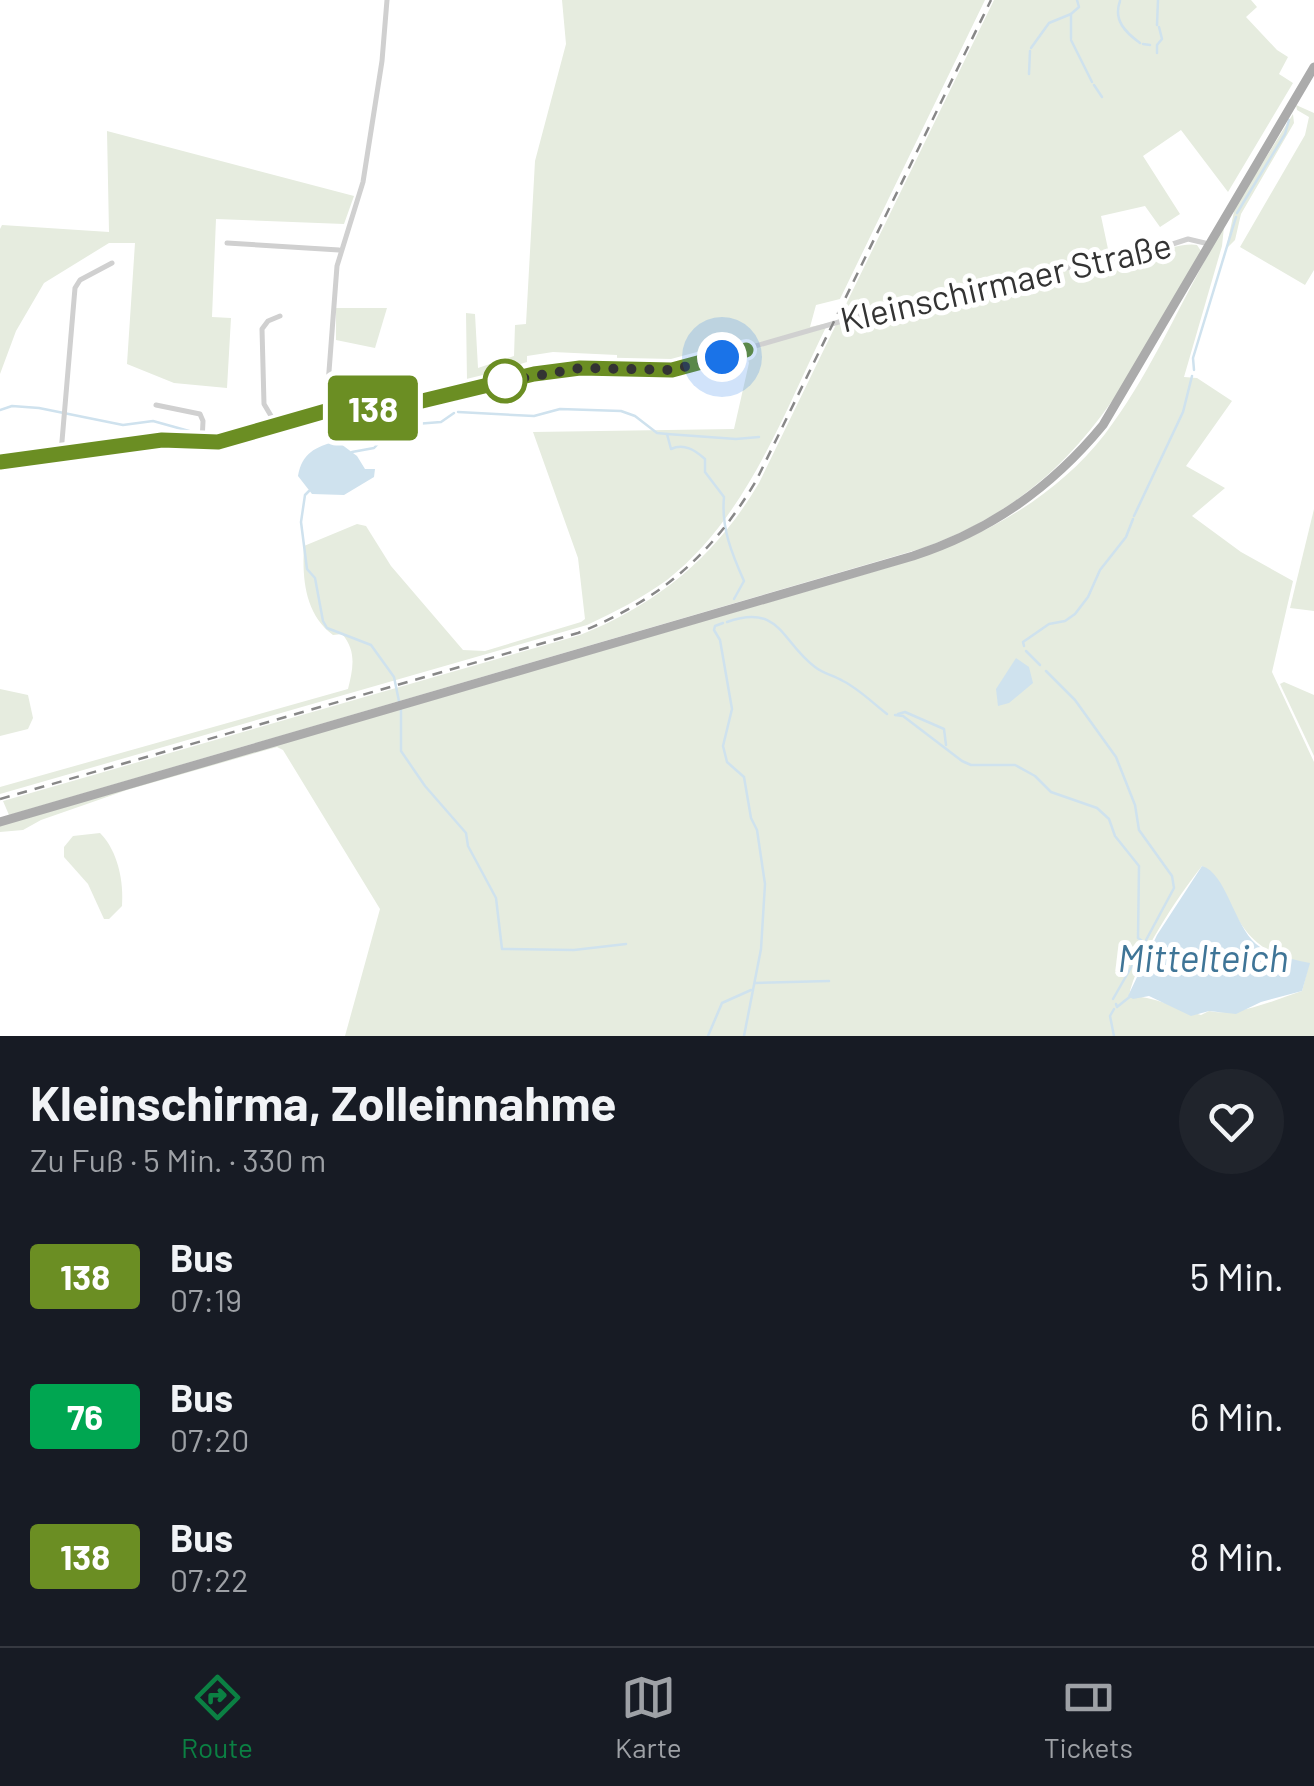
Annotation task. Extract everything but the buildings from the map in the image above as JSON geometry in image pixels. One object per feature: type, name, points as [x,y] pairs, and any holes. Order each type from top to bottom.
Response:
[{"type":"main road","points":[[0,822],[913,556],[977,531],[1039,491],[1102,425],[1314,67]]},
{"type":"street","points":[[326,411],[340,250],[363,182],[382,61],[387,0]]},
{"type":"street","name":"Kleinschirmaer Straße","points":[[0,462],[162,440],[233,440],[326,411],[422,401],[555,371],[672,370],[981,281],[1130,258],[1188,239],[1210,244]]},
{"type":"street","points":[[227,242],[340,250]]},
{"type":"street","points":[[61,454],[75,288],[80,280],[112,262]]},
{"type":"street","points":[[277,426],[264,404],[262,328],[280,316]]},
{"type":"street","points":[[156,405],[200,414],[203,438]]},
{"type":"shaded area","points":[[562,0],[985,0],[840,299],[816,305],[810,327],[828,323],[742,494],[695,554],[667,580],[587,625],[0,794],[0,787],[348,689],[350,647],[342,634],[333,635],[316,617],[307,595],[304,546],[357,524],[366,526],[391,566],[463,650],[485,651],[581,622],[585,619],[578,558],[533,432],[734,429],[749,363],[745,349],[697,361],[651,366],[617,366],[617,355],[553,352],[527,356],[527,362],[467,381],[466,313],[475,314],[478,368],[514,356],[515,325],[526,324],[535,161],[566,44]]},
{"type":"shaded area","points":[[994,0],[1251,0],[1257,7],[1246,17],[1288,57],[1279,74],[1293,83],[1228,192],[1181,130],[1143,156],[1180,214],[1160,227],[1145,206],[1101,216],[1111,263],[1180,246],[1197,245],[1201,251],[1147,346],[1091,429],[1059,465],[1021,497],[976,525],[923,548],[9,815],[3,801],[580,635],[635,608],[683,575],[724,533],[759,483]]},
{"type":"shaded area","points":[[1296,105],[1314,113],[1314,270],[1305,285],[1240,247],[1305,135],[1309,117]]},
{"type":"shaded area","points":[[1293,114],[1294,123],[1241,214],[1235,240],[1226,249],[1235,207]]},
{"type":"shaded area","points":[[107,131],[354,196],[344,224],[216,219],[212,317],[231,318],[227,388],[174,383],[127,364],[135,243],[109,243],[44,283],[16,331],[0,374],[0,229],[2,225],[109,232]]},
{"type":"shaded area","points":[[1224,227],[1184,377],[1197,378],[1232,401],[1186,466],[1225,488],[1192,516],[1241,552],[1293,581],[1272,672],[1314,762],[1314,1036],[345,1036],[380,909],[283,750],[277,747],[127,790],[23,830],[0,832],[0,826],[893,566],[982,532],[1061,480],[1105,434],[1153,359]],"holes":[[[1202,866],[1219,882],[1252,938],[1271,951],[1309,964],[1302,991],[1243,1010],[1209,1011],[1201,1015],[1156,1000],[1129,996],[1159,928]]]},
{"type":"shaded area","points":[[336,308],[387,308],[375,348],[336,340]]},
{"type":"shaded area","points":[[1314,509],[1314,611],[1290,608]]},
{"type":"shaded area","points":[[1284,682],[1314,695],[1314,756],[1280,684]]},
{"type":"shaded area","points":[[0,689],[28,695],[33,718],[28,729],[0,736]]},
{"type":"shaded area","points":[[100,833],[119,867],[122,887],[122,906],[109,919],[104,919],[88,884],[64,857],[64,847],[73,836]]},
{"type":"water","points":[[337,441],[357,456],[365,469],[375,469],[374,477],[344,495],[312,494],[298,476],[303,462],[316,449]]},
{"type":"water","points":[[1016,658],[1029,667],[1033,683],[1009,703],[998,706],[996,689]]},
{"type":"water","name":"Mittelteich","points":[[1202,866],[1217,878],[1256,944],[1275,954],[1310,963],[1302,991],[1261,1002],[1236,1014],[1209,1011],[1191,1016],[1149,996],[1128,996],[1157,935]]},
{"type":"waterway","points":[[1071,38],[1071,14],[1079,7],[1077,0]]},
{"type":"waterway","points":[[1157,25],[1158,0]]},
{"type":"waterway","points":[[1120,1],[1118,14],[1122,25],[1140,43]]},
{"type":"waterway","points":[[1031,48],[1049,23],[1071,14]]},
{"type":"waterway","points":[[1157,53],[1162,39],[1159,27]]},
{"type":"waterway","points":[[1071,40],[1092,82]]},
{"type":"waterway","points":[[1143,44],[1150,45]]},
{"type":"waterway","points":[[1029,74],[1030,51]]},
{"type":"waterway","points":[[1094,85],[1102,97]]},
{"type":"waterway","points":[[1237,213],[1285,134],[1289,120]]},
{"type":"waterway","points":[[1194,370],[1193,358],[1236,217]]},
{"type":"waterway","points":[[1134,516],[1183,412],[1192,376]]},
{"type":"waterway","points":[[0,410],[12,406],[39,408],[123,425],[153,421],[219,437],[268,424]]},
{"type":"waterway","points":[[458,412],[534,416],[560,409],[621,411],[635,416],[657,433],[667,434],[671,449],[685,447],[697,453],[705,459],[705,472],[724,497],[726,530],[744,581],[734,599]]},
{"type":"waterway","points":[[352,452],[374,448],[403,425],[441,422],[454,413]]},
{"type":"waterway","points":[[667,434],[759,437]]},
{"type":"waterway","points":[[309,491],[301,522],[307,569],[315,578],[323,621],[327,628],[371,645],[394,677],[401,711],[401,751],[466,833],[468,846],[496,898],[502,949],[574,950],[626,944]]},
{"type":"waterway","points":[[1024,646],[1023,642],[1049,624],[1075,614],[1100,570],[1126,537],[1133,519]]},
{"type":"waterway","points":[[727,622],[745,617],[770,621],[815,667],[849,684],[887,714]]},
{"type":"waterway","points":[[723,623],[714,630],[720,640],[732,709],[723,746],[727,762],[744,777],[765,884],[761,949],[744,1036]]},
{"type":"waterway","points":[[1026,651],[1040,665]]},
{"type":"waterway","points":[[1046,671],[1075,700],[1116,757],[1135,805],[1139,830],[1172,876],[1174,888],[1145,942]]},
{"type":"waterway","points":[[898,714],[905,712],[944,729],[946,745]]},
{"type":"waterway","points":[[895,715],[903,716],[962,761],[971,765],[1015,765],[1035,776],[1051,792],[1097,808],[1109,819],[1115,836],[1139,866],[1138,938],[1145,943],[1113,999]]},
{"type":"waterway","points":[[755,983],[829,981]]},
{"type":"waterway","points":[[708,1036],[722,1003],[751,990]]},
{"type":"waterway","points":[[1116,1004],[1117,1007],[1132,995]]},
{"type":"waterway","points":[[1114,1009],[1110,1016],[1114,1036]]},
{"type":"railway","points":[[0,799],[578,633],[634,606],[681,573],[721,532],[756,481],[991,0]]},
{"type":"bus line","name":"138","points":[[0,462],[162,440],[233,440],[310,414],[422,401],[534,374],[580,368],[672,370],[746,350]]},
{"type":"route","points":[[505,381],[497,383],[580,368],[672,370],[722,357]]}]
